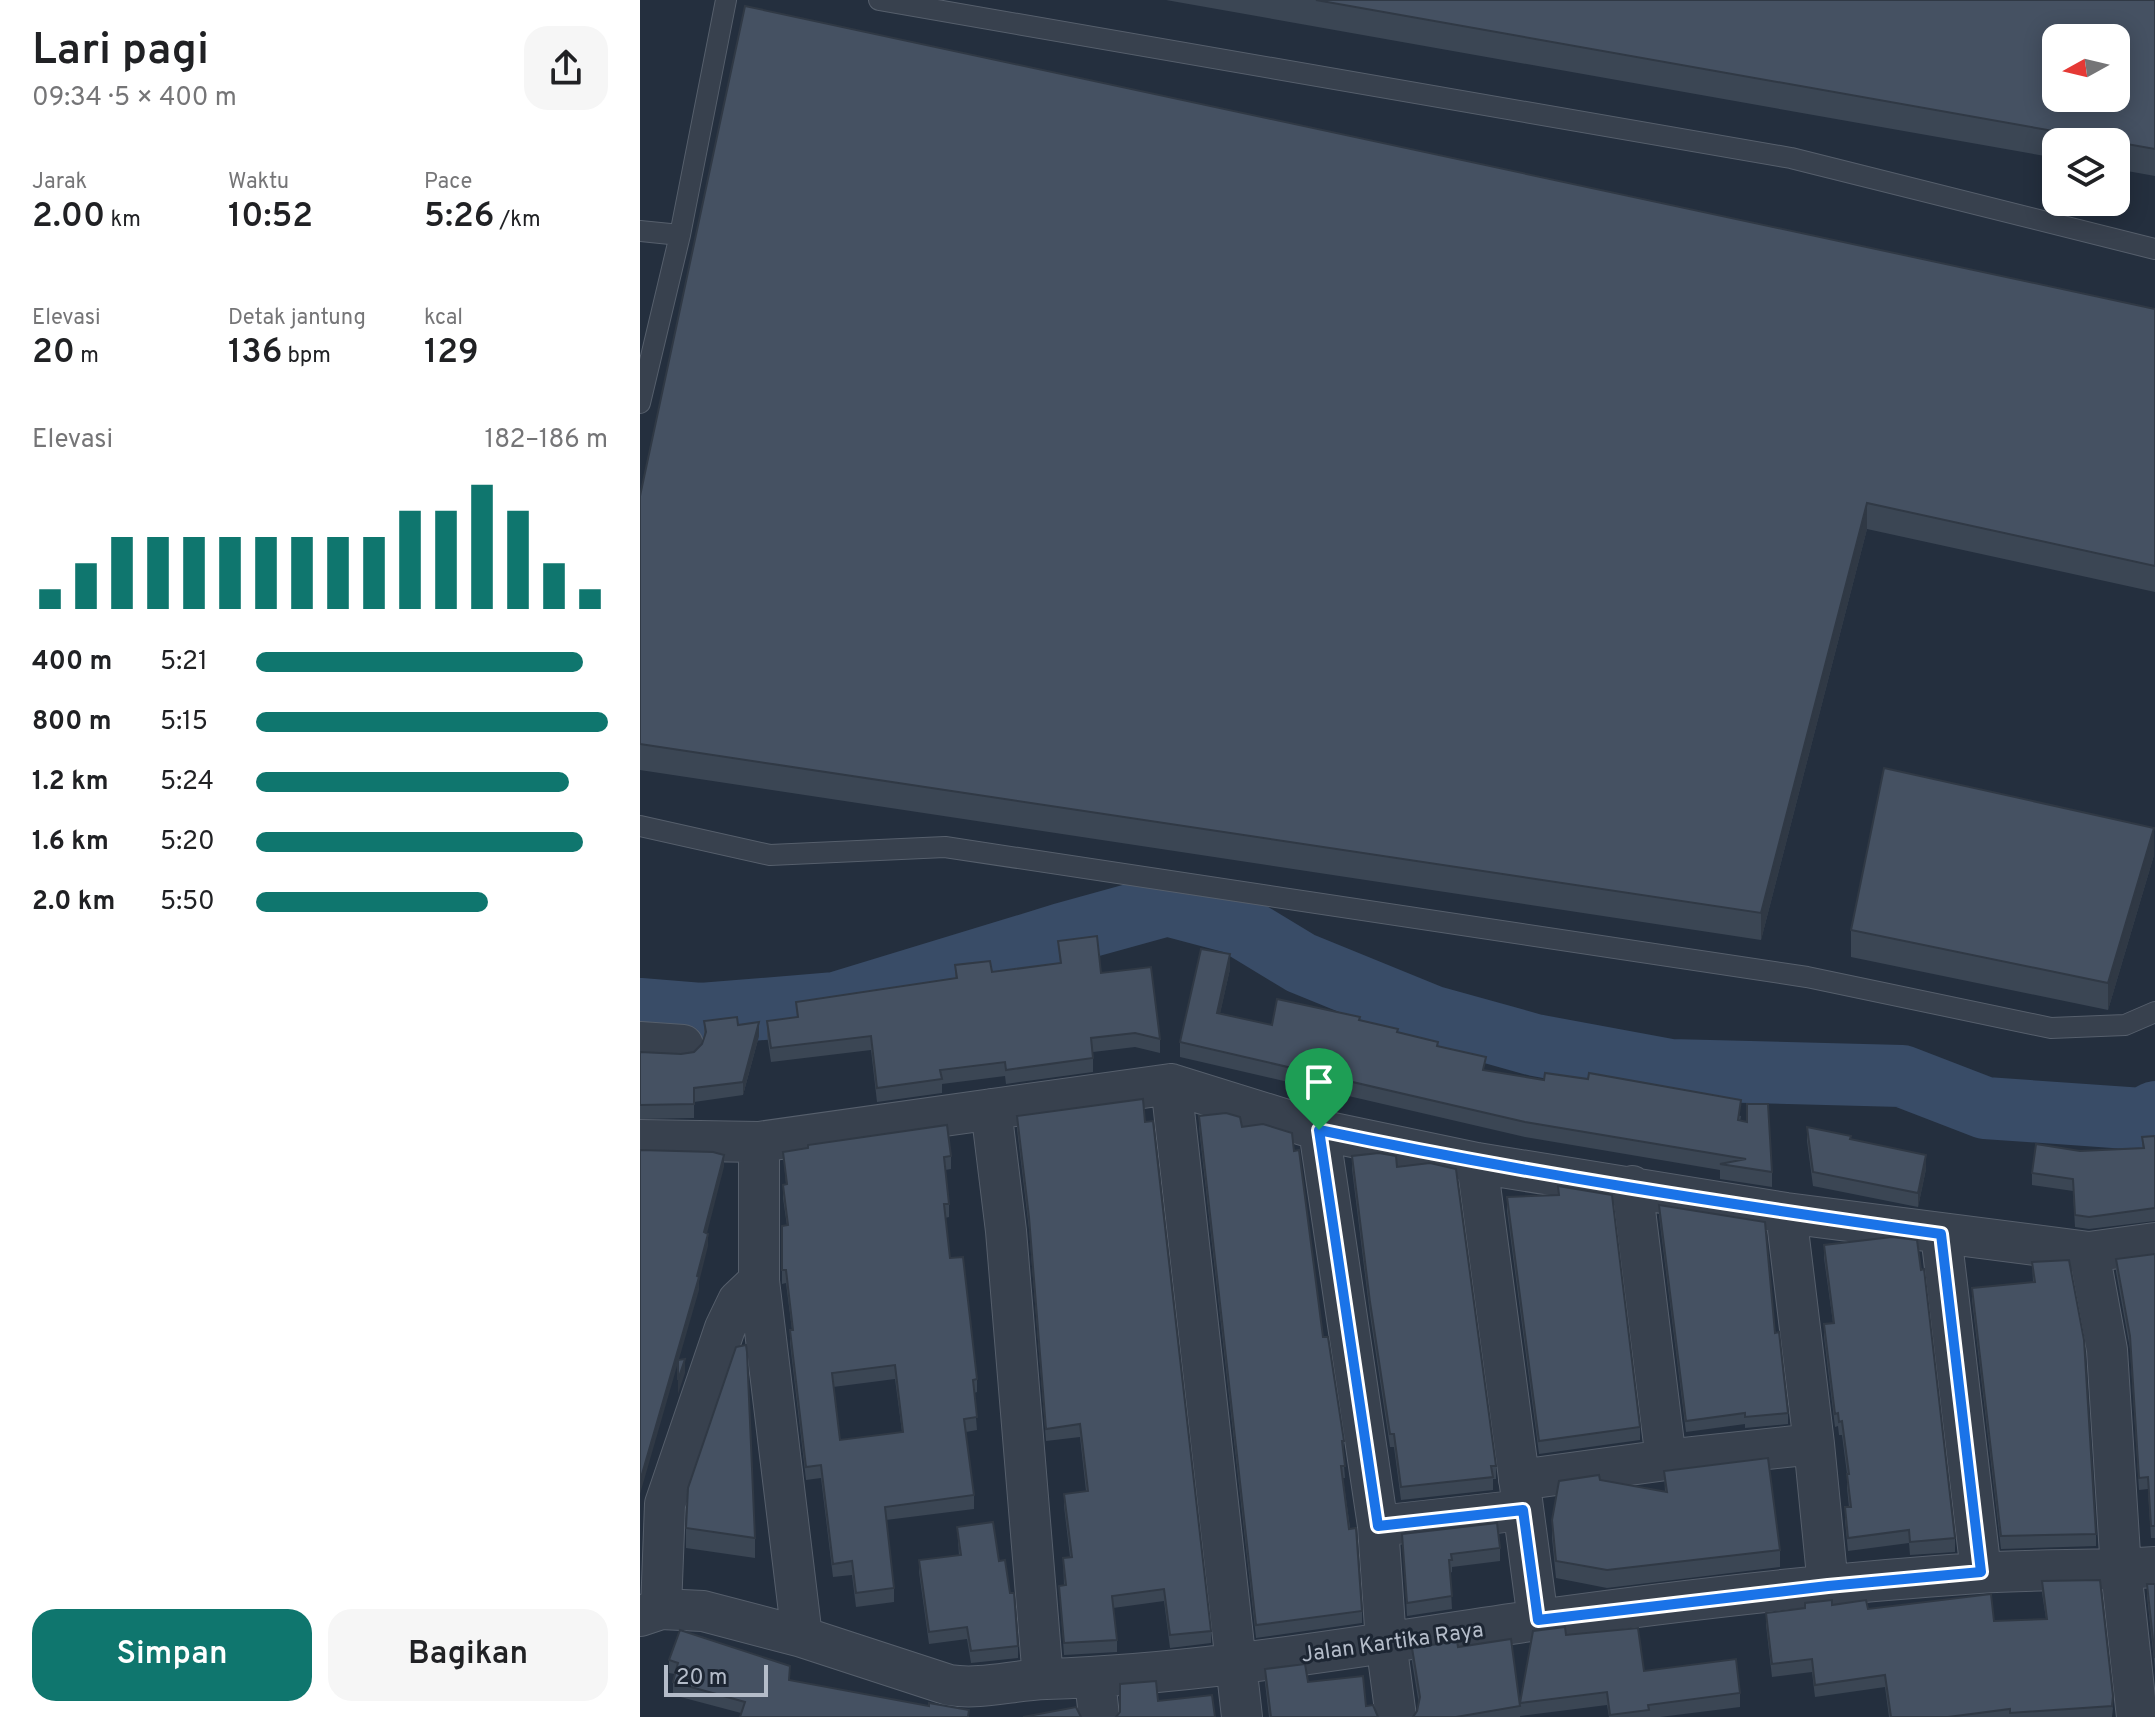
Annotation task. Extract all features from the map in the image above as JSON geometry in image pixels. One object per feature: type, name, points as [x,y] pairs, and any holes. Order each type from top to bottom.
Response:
[{"type":"street","points":[[640,1042],[683,1045]]},
{"type":"street","points":[[1171,1084],[1242,1717]]},
{"type":"street","points":[[640,1140],[759,1142],[1171,1084],[1319,1130],[1477,1163],[1786,1213],[2089,1252],[2155,1243]]},
{"type":"street","points":[[991,1109],[1006,1231],[1043,1679]]},
{"type":"street","points":[[1319,1130],[1378,1526],[1386,1642],[1396,1717]]},
{"type":"street","points":[[759,1142],[759,1281],[802,1637]]},
{"type":"street","points":[[1477,1163],[1538,1620]]},
{"type":"street","points":[[1632,1186],[1666,1460]]},
{"type":"street","points":[[1786,1213],[1828,1586]]},
{"type":"street","points":[[1941,1234],[1981,1572]]},
{"type":"street","points":[[2089,1252],[2107,1350],[2138,1568],[2137,1717]]},
{"type":"street","points":[[650,1612],[665,1504],[725,1328],[738,1301],[759,1281]]},
{"type":"street","points":[[1378,1526],[1666,1460],[1814,1444]]},
{"type":"street","name":"Jalan Kartika Raya","points":[[650,1612],[703,1611],[802,1637],[949,1685],[969,1688],[1043,1679],[1097,1698],[1235,1664],[1538,1620],[1828,1586],[1981,1572],[2138,1568]]},
{"type":"lane","points":[[640,403],[680,235],[726,0]]},
{"type":"lane","points":[[879,0],[1791,158],[2155,249]]},
{"type":"lane","points":[[640,231],[680,235]]},
{"type":"lane","points":[[640,826],[770,855],[945,847],[1807,977],[2051,1028],[2125,1025],[2155,1012]]},
{"type":"building","points":[[1316,0],[2155,0],[2155,149],[2130,145],[2130,128],[2042,129]]},
{"type":"building","points":[[745,6],[2155,309],[2155,566],[1867,503],[1761,913],[640,744],[640,496]]},
{"type":"building","points":[[1884,768],[2154,828],[2108,983],[1851,930]]},
{"type":"building","points":[[1097,936],[1101,973],[1151,967],[1160,1039],[1135,1033],[1091,1038],[1093,1058],[1006,1070],[1005,1062],[940,1070],[942,1079],[877,1088],[871,1036],[771,1048],[767,1021],[798,1017],[796,1002],[957,978],[955,965],[990,961],[992,972],[1061,963],[1058,941]]},
{"type":"building","points":[[1201,949],[1230,954],[1217,1013],[1272,1025],[1277,999],[1360,1017],[1359,1020],[1438,1042],[1437,1046],[1486,1057],[1483,1070],[1544,1080],[1545,1073],[1588,1079],[1589,1073],[1741,1100],[1738,1120],[1747,1122],[1747,1104],[1768,1104],[1772,1172],[1720,1164],[1746,1159],[1525,1122],[1180,1042]]},
{"type":"building","points":[[737,1017],[738,1025],[759,1022],[743,1082],[694,1088],[694,1104],[640,1105],[640,1052],[694,1052],[702,1044],[706,1032],[704,1021]]},
{"type":"building","points":[[1143,1099],[1145,1122],[1153,1121],[1211,1631],[1170,1635],[1164,1589],[1112,1596],[1117,1640],[1064,1643],[1059,1586],[1066,1585],[1063,1558],[1072,1557],[1064,1494],[1088,1491],[1080,1424],[1046,1429],[1029,1217],[1017,1116]]},
{"type":"building","points":[[1226,1113],[1240,1117],[1242,1127],[1263,1124],[1292,1133],[1294,1151],[1299,1150],[1323,1337],[1328,1337],[1344,1441],[1345,1466],[1341,1466],[1349,1529],[1356,1528],[1362,1611],[1256,1625],[1199,1116]]},
{"type":"building","points":[[947,1125],[951,1156],[944,1157],[949,1204],[944,1204],[950,1258],[963,1257],[977,1379],[973,1380],[977,1417],[964,1419],[974,1495],[885,1507],[894,1588],[856,1593],[852,1561],[833,1564],[821,1465],[806,1467],[786,1270],[782,1270],[782,1226],[788,1225],[783,1152],[808,1148],[808,1145]],"holes":[[[895,1365],[903,1432],[840,1440],[832,1373]]]},
{"type":"building","points":[[1807,1127],[1926,1155],[1918,1193],[1813,1172]]},
{"type":"building","points":[[2155,1136],[2155,1208],[2089,1217],[2075,1215],[2073,1179],[2032,1173],[2036,1144],[2080,1151],[2144,1148],[2142,1137]]},
{"type":"building","points":[[640,1150],[724,1155],[704,1232],[708,1234],[699,1277],[640,1481]]},
{"type":"building","points":[[1379,1153],[1396,1156],[1397,1167],[1430,1163],[1456,1169],[1496,1466],[1491,1466],[1493,1477],[1401,1487],[1370,1302],[1352,1156]]},
{"type":"building","points":[[1558,1186],[1612,1195],[1640,1427],[1539,1441],[1507,1197],[1559,1195]]},
{"type":"building","points":[[1659,1205],[1765,1222],[1775,1333],[1779,1332],[1788,1413],[1745,1417],[1745,1413],[1686,1421]]},
{"type":"building","points":[[1892,1237],[1917,1240],[1921,1270],[1924,1269],[1955,1538],[1910,1542],[1909,1530],[1848,1538],[1845,1507],[1851,1507],[1849,1474],[1842,1421],[1839,1422],[1838,1413],[1835,1414],[1824,1324],[1834,1323],[1824,1245]]},
{"type":"building","points":[[2155,1254],[2155,1526],[2151,1526],[2148,1477],[2139,1478],[2130,1336],[2116,1259]]},
{"type":"building","points":[[2069,1260],[2084,1340],[2096,1534],[2001,1536],[1972,1288],[2035,1282],[2032,1262]]},
{"type":"building","points":[[746,1345],[755,1538],[686,1528],[688,1488],[736,1347]]},
{"type":"building","points":[[685,1359],[678,1380],[678,1360]]},
{"type":"building","points":[[1768,1458],[1780,1550],[1607,1570],[1556,1561],[1552,1520],[1559,1481],[1599,1475],[1600,1480],[1667,1492],[1664,1471]]},
{"type":"building","points":[[993,1522],[999,1561],[1005,1560],[1010,1593],[1014,1593],[1018,1646],[971,1651],[967,1627],[929,1632],[919,1560],[961,1555],[957,1527]]},
{"type":"building","points":[[1497,1523],[1500,1548],[1451,1554],[1452,1596],[1407,1603],[1402,1534]]},
{"type":"building","points":[[2100,1580],[2112,1706],[2010,1713],[2010,1709],[1948,1717],[1891,1717],[1885,1675],[1815,1685],[1812,1659],[1772,1664],[1766,1613],[1805,1608],[1805,1603],[1832,1600],[1832,1605],[1866,1600],[1868,1609],[1991,1594],[1994,1621],[2047,1619],[2042,1581]]},
{"type":"building","points":[[2147,1584],[2155,1584],[2155,1658]]},
{"type":"building","points":[[1565,1627],[1566,1635],[1638,1628],[1644,1671],[1736,1659],[1740,1693],[1648,1705],[1649,1710],[1610,1715],[1607,1692],[1520,1703],[1533,1631]]},
{"type":"building","points":[[680,1630],[790,1666],[789,1680],[929,1706],[929,1703],[969,1710],[968,1717],[740,1717],[745,1702],[673,1682],[678,1663],[669,1660]]},
{"type":"building","points":[[1511,1639],[1520,1706],[1456,1717],[1413,1717],[1420,1697],[1412,1648],[1457,1641],[1458,1647]]},
{"type":"building","points":[[1305,1664],[1308,1682],[1363,1676],[1366,1706],[1373,1705],[1378,1717],[1271,1717],[1265,1669]]},
{"type":"building","points":[[1156,1681],[1158,1701],[1212,1695],[1215,1717],[1116,1717],[1120,1712],[1120,1684]]},
{"type":"building","points":[[1076,1707],[1081,1717],[1023,1717]]},
{"type":"waterway","points":[[640,1009],[701,1014],[836,1003],[1167,905],[1235,923],[1301,963],[1431,1016],[1535,1045],[1670,1070],[1902,1076],[1985,1108],[2142,1119],[2155,1112]]},
{"type":"route","points":[[1319,1130],[1477,1163],[1786,1213],[1941,1234],[1981,1572],[1828,1586],[1538,1620],[1523,1510],[1378,1526],[1319,1130]]}]
